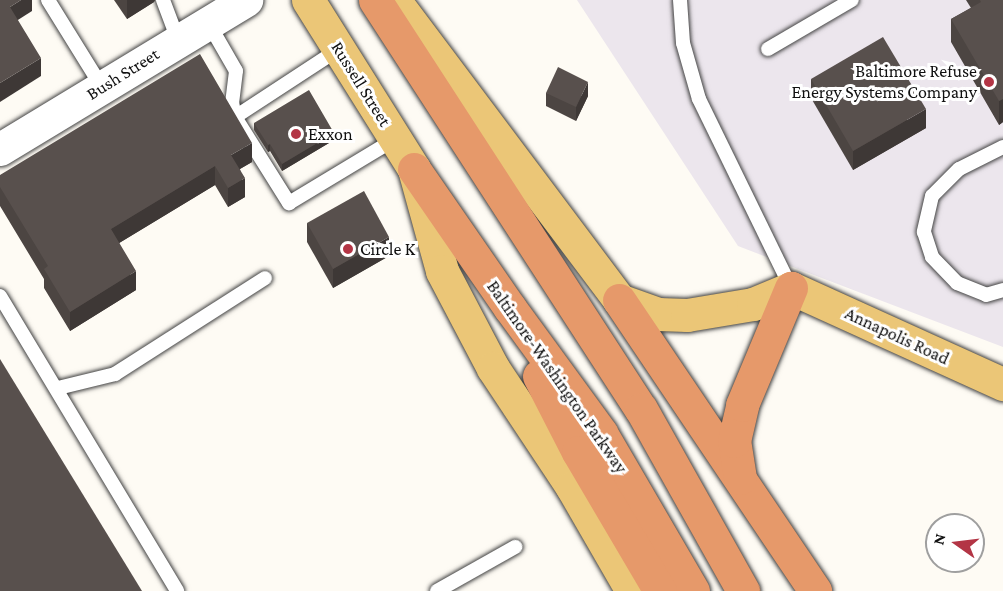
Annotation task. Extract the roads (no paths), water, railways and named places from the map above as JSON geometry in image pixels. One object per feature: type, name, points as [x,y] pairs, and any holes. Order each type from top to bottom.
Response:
[{"type":"highway","points":[[375,0],[641,409],[743,591]]},
{"type":"highway","name":"Baltimore-Washington Parkway","points":[[414,169],[510,308],[601,433],[693,591]]},
{"type":"highway","points":[[740,480],[734,441],[742,405],[791,288]]},
{"type":"highway","points":[[619,300],[815,591]]},
{"type":"highway","points":[[510,308],[536,371],[578,452],[660,591]]},
{"type":"main road","name":"Russell Street","points":[[308,0],[414,169],[442,271],[493,368],[572,487],[632,591]]},
{"type":"main road","points":[[394,0],[619,300],[658,314],[687,315],[753,304],[791,288]]},
{"type":"main road","name":"Annapolis Road","points":[[791,288],[1003,384]]},
{"type":"street","name":"Bush Street","points":[[0,149],[246,0]]},
{"type":"lane","points":[[48,0],[102,87]]},
{"type":"lane","points":[[163,0],[178,40]]},
{"type":"lane","points":[[680,0],[683,42],[699,99],[791,288]]},
{"type":"lane","points":[[768,49],[832,5],[852,0]]},
{"type":"lane","points":[[209,24],[236,71],[232,102],[236,117],[289,203],[395,139]]},
{"type":"lane","points":[[236,117],[339,48]]},
{"type":"lane","points":[[1003,147],[959,169],[932,196],[924,232],[932,257],[957,283],[986,295],[1003,290]]},
{"type":"lane","points":[[58,388],[115,374],[265,278]]},
{"type":"lane","points":[[0,296],[58,388],[177,591]]},
{"type":"lane","points":[[437,591],[515,547]]},
{"type":"place","name":"Baltimore Refuse Energy Systems Company","points":[[989,82]]},
{"type":"place","name":"Exxon","points":[[296,134]]},
{"type":"place","name":"Circle K","points":[[348,249]]}]
